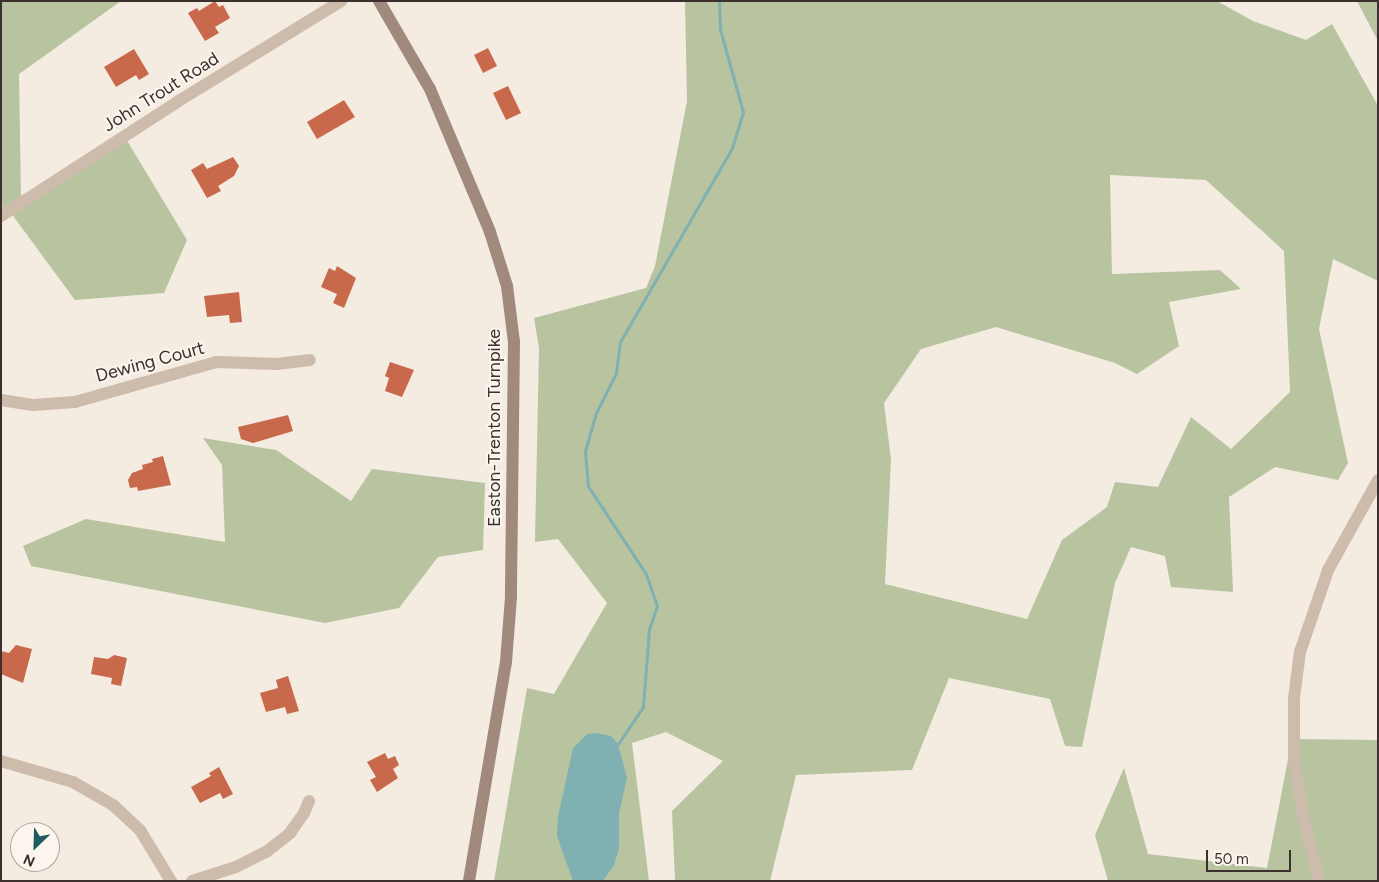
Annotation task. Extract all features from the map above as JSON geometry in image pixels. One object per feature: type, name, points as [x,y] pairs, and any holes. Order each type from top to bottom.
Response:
[{"type":"main road","name":"Easton-Trenton Turnpike","points":[[379,1],[430,90],[490,232],[507,286],[514,342],[511,597],[506,662],[469,881]]},
{"type":"street","name":"John Trout Road","points":[[1,216],[177,102],[341,1]]},
{"type":"street","name":"Dewing Court","points":[[1,400],[33,405],[74,402],[216,362],[277,364],[310,360]]},
{"type":"street","points":[[1319,881],[1303,815],[1294,759],[1294,698],[1300,652],[1325,576],[1378,480]]},
{"type":"street","points":[[1,761],[73,782],[113,804],[140,830],[171,881]]},
{"type":"street","points":[[192,881],[236,867],[266,852],[290,833],[304,813],[308,801]]},
{"type":"green space","points":[[1,1],[121,1],[19,74],[21,197],[123,134],[187,240],[164,293],[75,300],[8,209],[1,207]]},
{"type":"green space","points":[[685,1],[1217,1],[1253,21],[1306,40],[1332,24],[1378,106],[1378,281],[1333,259],[1319,329],[1348,463],[1338,480],[1275,467],[1229,497],[1233,592],[1171,587],[1165,556],[1131,547],[1115,583],[1082,747],[1065,746],[1050,699],[949,678],[912,770],[796,775],[770,881],[675,881],[672,811],[723,761],[666,732],[632,743],[649,881],[494,881],[527,688],[554,694],[607,603],[558,539],[535,542],[539,348],[534,318],[646,288],[655,266],[687,101]],"holes":[[[1110,175],[1206,180],[1284,251],[1290,392],[1231,449],[1191,417],[1158,487],[1115,482],[1107,507],[1062,540],[1027,619],[885,584],[891,460],[884,403],[921,349],[996,327],[1115,363],[1137,374],[1179,346],[1169,302],[1241,289],[1220,270],[1112,274]]]},
{"type":"green space","points":[[1357,1],[1378,1],[1378,41]]},
{"type":"green space","points":[[203,438],[276,450],[351,501],[372,469],[485,483],[483,550],[438,557],[399,608],[325,623],[31,566],[23,546],[86,519],[225,542],[222,465]]},
{"type":"green space","points":[[1292,739],[1378,740],[1378,881],[1108,881],[1095,835],[1124,768],[1148,854],[1267,868]]},
{"type":"water","points":[[596,733],[611,736],[618,744],[627,778],[619,814],[619,848],[614,865],[603,881],[573,881],[557,836],[558,817],[573,748],[587,734]]},
{"type":"building","points":[[215,1],[219,7],[223,5],[230,18],[215,27],[219,33],[205,41],[188,13],[197,8],[199,11]]},
{"type":"building","points":[[488,48],[497,66],[483,73],[474,55]]},
{"type":"building","points":[[134,49],[149,74],[139,80],[136,75],[116,87],[104,67]]},
{"type":"building","points":[[508,86],[521,113],[506,120],[493,93]]},
{"type":"building","points":[[344,100],[355,117],[317,139],[307,122]]},
{"type":"building","points":[[233,157],[239,166],[234,176],[218,186],[221,191],[207,198],[191,170],[203,163],[207,169]]},
{"type":"building","points":[[337,266],[356,278],[344,308],[333,303],[337,294],[321,287],[329,268],[335,271]]},
{"type":"building","points":[[239,292],[242,322],[230,323],[229,315],[207,317],[204,296]]},
{"type":"building","points":[[390,362],[414,370],[402,397],[385,391],[389,378],[385,376]]},
{"type":"building","points":[[288,415],[293,431],[253,443],[241,439],[238,427]]},
{"type":"building","points":[[163,456],[171,485],[138,491],[137,487],[130,488],[128,480],[132,473],[143,469],[142,465],[153,462],[152,459]]},
{"type":"building","points":[[16,645],[32,649],[23,683],[1,674],[1,651],[9,653]]},
{"type":"building","points":[[114,655],[127,658],[121,686],[111,684],[112,678],[91,674],[94,657],[108,659]]},
{"type":"building","points":[[288,676],[299,711],[287,714],[285,707],[266,712],[260,693],[278,688],[276,680]]},
{"type":"building","points":[[385,753],[388,759],[395,756],[399,765],[393,769],[398,778],[377,792],[370,780],[376,777],[367,762]]},
{"type":"building","points":[[219,767],[233,794],[223,799],[220,793],[200,803],[191,787],[211,776],[209,773]]},
{"type":"waterway","points":[[618,744],[643,707],[649,629],[657,606],[646,574],[588,486],[585,451],[595,415],[616,373],[620,342],[732,148],[743,112],[720,29],[719,1]]}]
